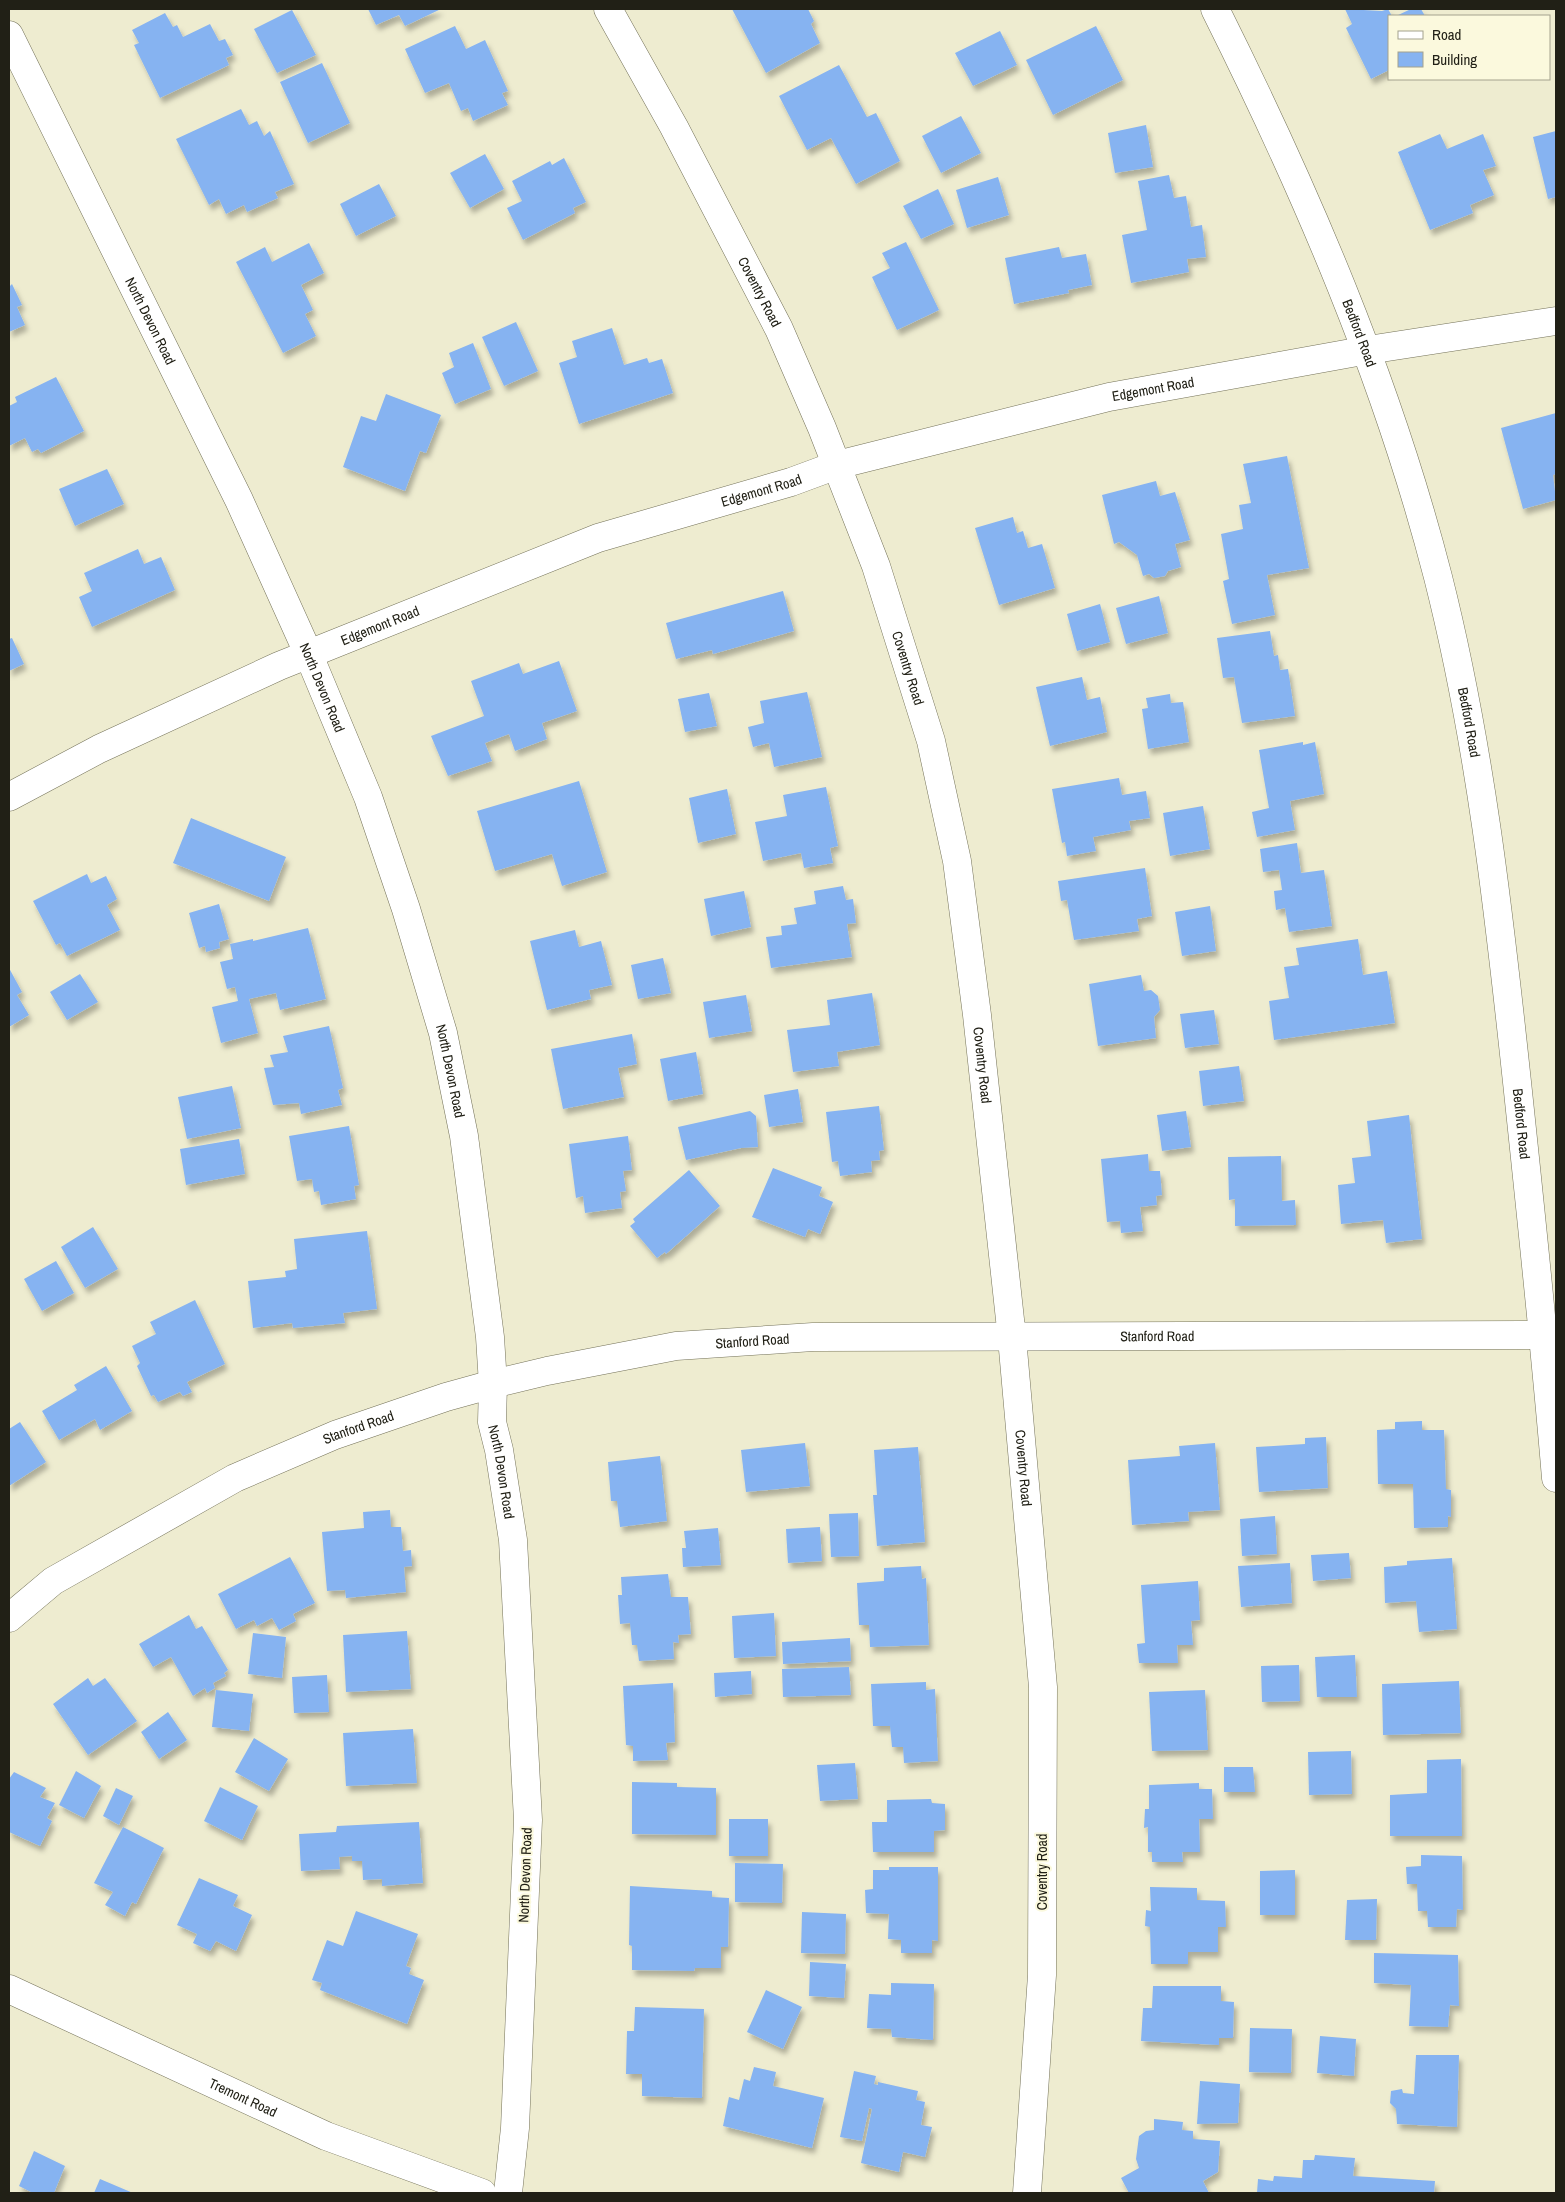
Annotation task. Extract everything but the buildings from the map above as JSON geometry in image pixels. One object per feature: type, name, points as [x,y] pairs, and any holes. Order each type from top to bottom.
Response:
[{"type":"street","name":"Coventry Road","points":[[608,9],[674,127],[779,329],[837,465],[876,566],[931,741],[957,861],[977,1015],[1012,1338],[1043,1687],[1042,1975],[1027,2193]]},
{"type":"street","name":"Bedford Road","points":[[1215,9],[1306,199],[1368,350],[1390,413],[1438,577],[1480,776],[1550,1335],[1556,1478]]},
{"type":"street","name":"North Devon Road","points":[[9,35],[239,500],[308,653],[368,798],[406,909],[443,1033],[464,1136],[490,1337],[493,1384],[492,1422],[499,1450],[513,1540],[528,1820],[515,2128],[508,2193]]},
{"type":"street","name":"Edgemont Road","points":[[9,797],[99,749],[308,653],[598,538],[791,482],[837,465],[1109,397],[1368,350],[1556,321]]},
{"type":"street","name":"Stanford Road","points":[[9,1618],[53,1581],[234,1478],[335,1435],[446,1397],[493,1384],[547,1371],[676,1346],[813,1336],[1012,1338],[1550,1335]]},
{"type":"street","name":"Tremont Road","points":[[9,1989],[326,2136],[482,2193]]}]
